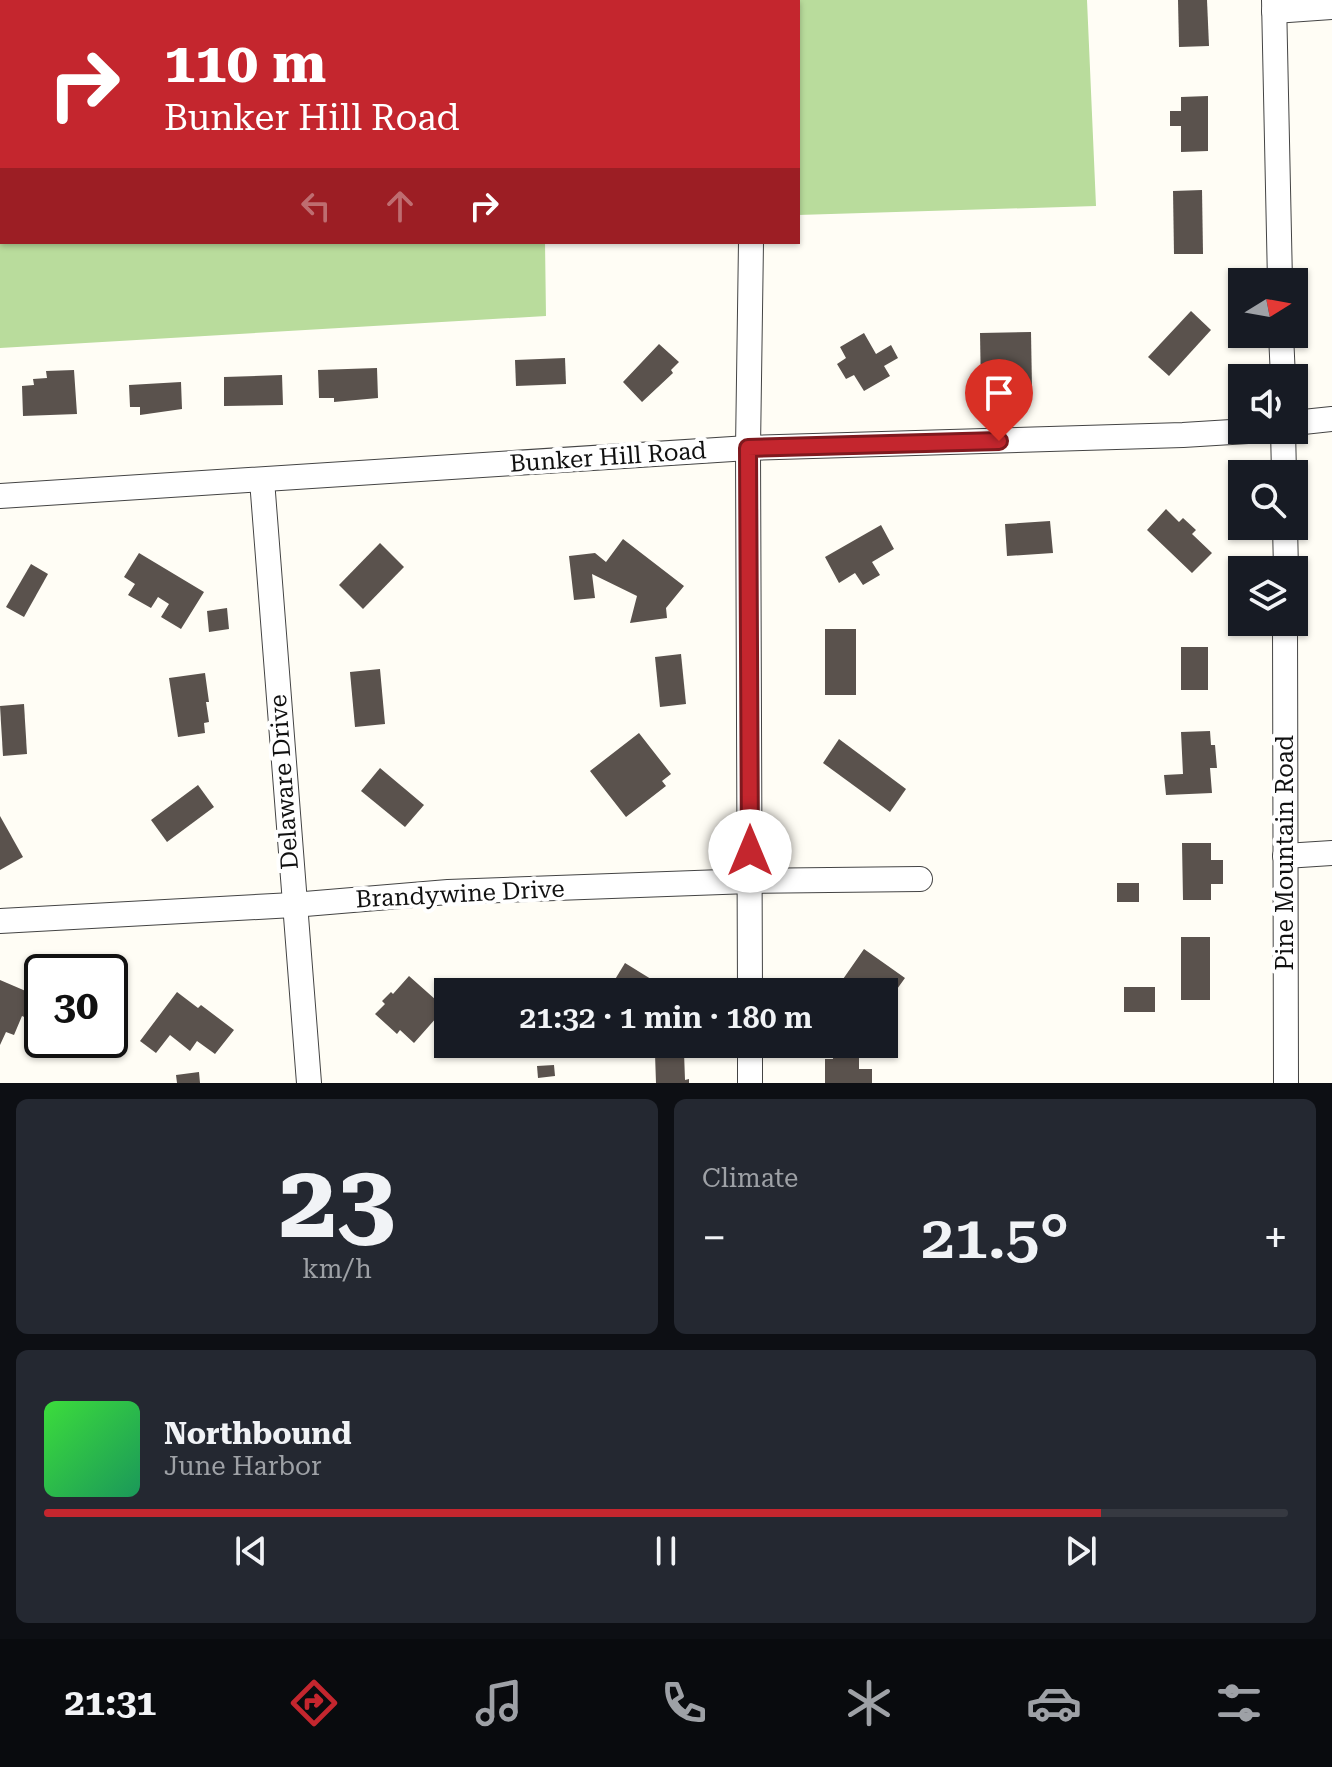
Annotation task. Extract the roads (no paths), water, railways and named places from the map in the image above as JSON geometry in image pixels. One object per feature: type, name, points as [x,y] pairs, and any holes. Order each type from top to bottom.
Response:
[{"type":"street","points":[[1280,268],[1274,6],[1332,7]]},
{"type":"street","points":[[750,978],[748,448],[751,244]]},
{"type":"street","points":[[1308,422],[1332,419]]},
{"type":"street","name":"Bunker Hill Road","points":[[0,496],[748,448],[1228,432]]},
{"type":"street","name":"Delaware Drive","points":[[262,480],[309,1083]]},
{"type":"street","name":"Pine Mountain Road","points":[[1285,636],[1286,1083]]},
{"type":"street","points":[[1285,856],[1332,853]]},
{"type":"street","name":"Brandywine Drive","points":[[0,921],[293,905],[448,892],[750,881],[920,879]]},
{"type":"street","points":[[750,1058],[750,1083]]}]
